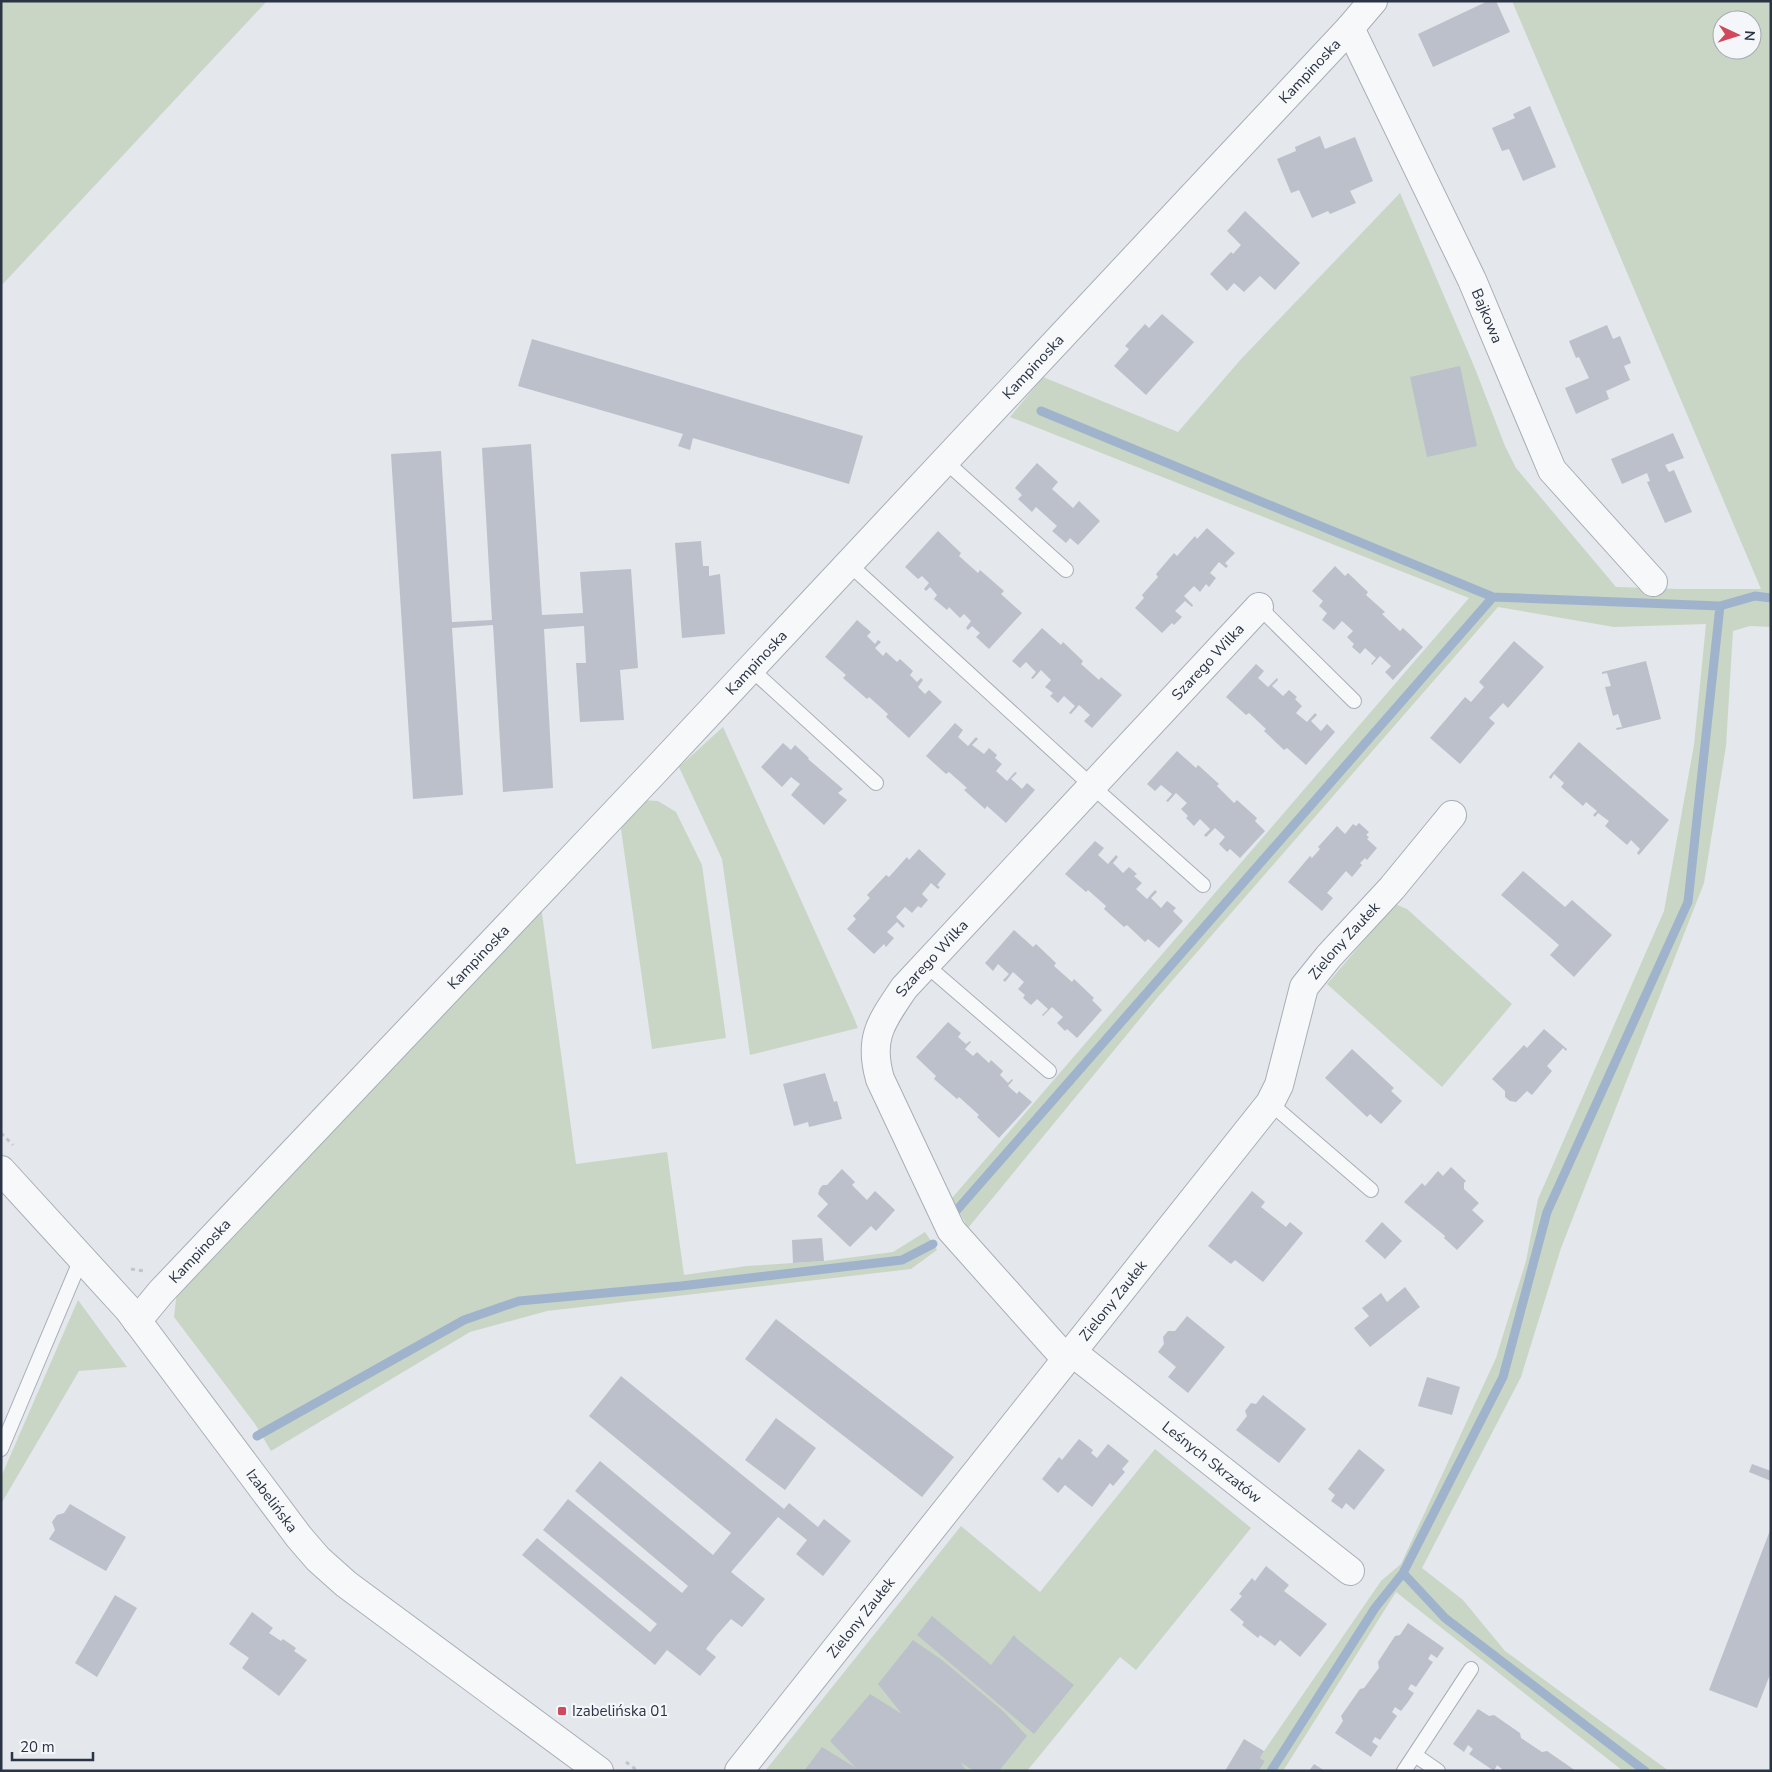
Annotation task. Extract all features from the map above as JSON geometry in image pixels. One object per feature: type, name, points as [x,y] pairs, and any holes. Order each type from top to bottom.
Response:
[{"type":"street","name":"Kampinoska","points":[[137,1321],[161,1292],[751,669],[1350,28],[1373,1]]},
{"type":"street","name":"Bajkowa","points":[[1350,28],[1472,280],[1552,470],[1653,582]]},
{"type":"street","name":"Szarego Wilka","points":[[1069,1355],[951,1230],[880,1079],[875,1064],[876,1041],[881,1022],[904,988],[1259,607]]},
{"type":"street","name":"Zielony Zaułek","points":[[738,1771],[1270,1103],[1279,1085],[1304,987],[1329,956],[1392,888],[1452,815]]},
{"type":"street","name":"Izabelińska","points":[[1,1170],[129,1310],[299,1537],[318,1559],[346,1584],[611,1765]]},
{"type":"street","name":"Leśnych Skrzatów","points":[[1069,1355],[1350,1571]]},
{"type":"lane","points":[[945,461],[1066,570]]},
{"type":"lane","points":[[849,564],[1203,886]]},
{"type":"lane","points":[[1259,607],[1354,701]]},
{"type":"lane","points":[[751,669],[876,783]]},
{"type":"lane","points":[[926,965],[1049,1070]]},
{"type":"lane","points":[[1270,1103],[1371,1190]]},
{"type":"lane","points":[[1,1449],[81,1259]]},
{"type":"lane","points":[[1404,1771],[1471,1669]]},
{"type":"lane","points":[[1415,1755],[1438,1771]]},
{"type":"path","points":[[1,1133],[15,1147]]},
{"type":"path","points":[[131,1269],[147,1271],[161,1292]]},
{"type":"path","points":[[611,1765],[638,1771]]},
{"type":"green space","points":[[1,1],[267,1],[1,286]]},
{"type":"green space","points":[[1512,1],[1770,1],[1771,627],[1750,626],[1733,631],[1726,746],[1704,883],[1561,1248],[1521,1377],[1422,1568],[1463,1600],[1505,1651],[1669,1771],[1623,1771],[1396,1592],[1283,1771],[1259,1771],[1265,1761],[1260,1758],[1264,1751],[1381,1581],[1401,1564],[1496,1358],[1526,1261],[1538,1199],[1664,911],[1694,745],[1706,624],[1614,627],[1498,607],[1157,998],[968,1228],[952,1198],[1469,598],[1010,417],[1043,377],[1178,432],[1242,358],[1400,193],[1474,366],[1505,446],[1516,468],[1616,587],[1761,589]]},
{"type":"green space","points":[[723,727],[858,1028],[750,1055],[722,859],[679,767]]},
{"type":"green space","points":[[641,800],[658,801],[676,812],[702,865],[726,1038],[652,1049],[620,822]]},
{"type":"green space","points":[[1395,904],[1407,909],[1512,1004],[1442,1087],[1327,984]]},
{"type":"green space","points":[[541,906],[576,1164],[667,1152],[684,1275],[747,1266],[824,1261],[893,1252],[925,1232],[937,1250],[911,1269],[547,1311],[470,1332],[271,1451],[255,1424],[174,1317],[177,1291]]},
{"type":"green space","points":[[78,1300],[127,1367],[79,1371],[1,1504],[1,1477]]},
{"type":"green space","points":[[1155,1449],[1251,1528],[1136,1670],[1120,1657],[1027,1771],[765,1771],[961,1526],[1040,1592]]},
{"type":"building","points":[[1488,1],[1496,1],[1510,32],[1433,67],[1418,34]]},
{"type":"building","points":[[1530,106],[1556,167],[1523,181],[1509,149],[1502,151],[1492,128],[1515,118],[1513,114]]},
{"type":"building","points":[[1320,136],[1325,149],[1355,137],[1373,181],[1350,191],[1356,203],[1330,214],[1328,211],[1312,218],[1299,190],[1291,193],[1277,159],[1296,151],[1295,147]]},
{"type":"building","points":[[1245,211],[1300,263],[1275,290],[1260,276],[1244,292],[1234,283],[1227,291],[1210,274],[1231,252],[1233,254],[1241,245],[1227,231]]},
{"type":"building","points":[[1162,314],[1194,342],[1146,395],[1114,366],[1129,349],[1125,346],[1145,324],[1149,328]]},
{"type":"building","points":[[1607,325],[1613,339],[1620,336],[1631,363],[1624,366],[1630,380],[1606,391],[1609,399],[1576,414],[1565,388],[1589,378],[1579,357],[1576,358],[1569,341]]},
{"type":"building","points":[[532,339],[863,436],[849,484],[693,438],[690,450],[678,446],[683,434],[518,386]]},
{"type":"building","points":[[1460,366],[1477,446],[1427,457],[1410,377]]},
{"type":"building","points":[[1673,433],[1684,458],[1665,465],[1669,472],[1674,470],[1692,512],[1665,523],[1647,482],[1650,481],[1647,473],[1622,484],[1611,459]]},
{"type":"building","points":[[531,444],[542,615],[583,613],[580,572],[631,569],[638,668],[620,670],[624,720],[580,722],[576,663],[586,663],[584,626],[544,629],[553,788],[503,792],[493,625],[452,628],[463,795],[413,799],[391,454],[441,451],[452,622],[492,620],[482,448]]},
{"type":"building","points":[[1037,463],[1058,482],[1052,489],[1073,508],[1079,501],[1100,521],[1078,545],[1070,538],[1066,543],[1052,531],[1057,526],[1036,507],[1032,512],[1018,499],[1022,495],[1015,488]]},
{"type":"building","points":[[1207,528],[1235,553],[1225,563],[1228,566],[1226,568],[1219,562],[1210,573],[1216,578],[1209,587],[1206,584],[1200,592],[1194,586],[1184,596],[1193,605],[1192,607],[1185,601],[1175,611],[1182,617],[1174,625],[1172,623],[1162,633],[1135,608],[1144,598],[1142,595],[1158,577],[1156,574],[1174,553],[1177,556],[1195,536],[1197,539]]},
{"type":"building","points":[[938,531],[961,553],[959,556],[978,573],[980,570],[1004,591],[1001,594],[1022,613],[989,649],[976,637],[980,633],[972,626],[968,630],[966,628],[971,621],[964,614],[960,618],[949,607],[947,610],[934,599],[937,595],[930,587],[926,591],[924,589],[929,583],[922,576],[918,579],[905,567]]},
{"type":"building","points":[[701,541],[703,566],[709,566],[709,576],[720,574],[725,634],[682,638],[675,543]]},
{"type":"building","points":[[1335,566],[1345,576],[1348,573],[1368,592],[1366,595],[1385,612],[1382,614],[1400,631],[1403,628],[1423,647],[1393,680],[1385,672],[1391,666],[1380,656],[1372,665],[1376,658],[1365,648],[1360,654],[1352,647],[1354,644],[1347,637],[1353,631],[1342,621],[1334,630],[1322,620],[1327,613],[1319,606],[1323,601],[1312,591]]},
{"type":"building","points":[[857,620],[871,632],[867,636],[875,644],[878,640],[881,642],[875,648],[883,656],[886,652],[897,662],[900,659],[913,671],[910,675],[917,682],[921,678],[923,680],[918,687],[925,694],[929,690],[942,702],[909,738],[886,717],[888,714],[843,678],[846,675],[825,657]]},
{"type":"building","points":[[1042,628],[1061,645],[1063,642],[1083,661],[1081,664],[1099,680],[1101,677],[1122,695],[1092,728],[1084,721],[1090,715],[1079,705],[1071,714],[1069,713],[1075,706],[1064,696],[1058,703],[1050,696],[1053,693],[1045,687],[1051,680],[1041,670],[1033,679],[1031,678],[1036,672],[1026,662],[1020,668],[1012,661]]},
{"type":"building","points":[[1514,641],[1544,667],[1508,708],[1503,703],[1489,718],[1495,723],[1460,764],[1430,738],[1465,697],[1471,702],[1478,694],[1484,687],[1479,682]]},
{"type":"building","points":[[1646,661],[1661,719],[1617,730],[1616,728],[1622,727],[1618,714],[1613,716],[1605,687],[1611,686],[1607,673],[1602,674],[1602,672]]},
{"type":"building","points":[[1256,664],[1264,671],[1258,678],[1268,687],[1277,678],[1278,680],[1272,686],[1283,696],[1289,690],[1297,697],[1295,699],[1302,706],[1296,713],[1307,722],[1315,713],[1317,715],[1311,721],[1321,731],[1327,724],[1335,732],[1306,765],[1287,748],[1284,750],[1249,713],[1246,715],[1226,697]]},
{"type":"building","points":[[955,723],[963,730],[958,737],[968,746],[976,737],[978,739],[972,745],[984,754],[989,748],[997,755],[995,758],[1002,764],[996,771],[1007,781],[1015,772],[1017,773],[1011,779],[1022,789],[1027,783],[1035,790],[1006,823],[987,806],[985,809],[964,790],[967,788],[949,772],[946,774],[926,756]]},
{"type":"building","points":[[1579,742],[1669,820],[1639,855],[1637,853],[1640,849],[1631,840],[1627,845],[1605,826],[1609,821],[1598,813],[1595,817],[1593,815],[1597,811],[1586,802],[1583,806],[1561,787],[1564,783],[1554,774],[1551,779],[1549,777]]},
{"type":"building","points":[[783,743],[791,750],[795,745],[808,759],[843,789],[838,793],[847,800],[824,825],[791,795],[800,784],[791,777],[782,787],[761,767]]},
{"type":"building","points":[[1177,751],[1196,768],[1198,765],[1219,784],[1217,786],[1234,803],[1237,800],[1257,818],[1255,821],[1265,831],[1240,858],[1230,849],[1227,852],[1219,844],[1225,837],[1215,828],[1206,837],[1204,835],[1210,829],[1200,819],[1194,826],[1186,818],[1188,816],[1181,809],[1187,803],[1176,793],[1168,802],[1166,801],[1172,794],[1161,785],[1155,791],[1147,784]]},
{"type":"building","points":[[1359,823],[1369,832],[1366,835],[1369,837],[1367,839],[1377,848],[1367,860],[1365,858],[1360,863],[1362,865],[1352,877],[1346,871],[1327,893],[1333,898],[1322,911],[1288,882],[1310,856],[1312,858],[1320,849],[1318,847],[1337,826],[1345,834],[1353,824],[1356,826]]},
{"type":"building","points":[[1095,841],[1104,848],[1098,855],[1108,864],[1116,855],[1118,857],[1113,863],[1123,873],[1129,867],[1137,874],[1134,876],[1142,883],[1136,889],[1147,899],[1155,890],[1157,892],[1151,898],[1161,908],[1167,901],[1176,908],[1173,911],[1183,921],[1159,948],[1148,939],[1145,942],[1127,925],[1124,927],[1104,909],[1106,906],[1088,890],[1086,892],[1065,874]]},
{"type":"building","points":[[919,849],[946,874],[937,885],[940,887],[938,889],[931,883],[922,894],[928,900],[921,908],[918,906],[912,913],[905,907],[896,917],[905,926],[903,928],[897,922],[887,932],[894,938],[886,947],[884,944],[874,954],[847,929],[856,919],[853,916],[870,898],[867,895],[886,875],[889,877],[907,857],[909,860]]},
{"type":"building","points":[[1523,871],[1565,907],[1572,900],[1612,935],[1574,977],[1550,955],[1559,945],[1501,895]]},
{"type":"building","points":[[1014,930],[1033,947],[1036,944],[1056,963],[1054,966],[1072,982],[1074,979],[1094,998],[1092,1000],[1102,1010],[1077,1038],[1067,1029],[1065,1031],[1057,1023],[1063,1017],[1052,1007],[1043,1016],[1048,1009],[1037,999],[1031,1005],[1023,998],[1025,995],[1018,989],[1024,982],[1013,972],[1005,982],[1003,980],[1009,974],[998,964],[993,971],[985,963]]},
{"type":"building","points":[[948,1022],[961,1033],[958,1037],[966,1044],[971,1042],[965,1049],[973,1056],[977,1052],[989,1063],[991,1060],[1003,1071],[1000,1075],[1008,1083],[1013,1080],[1008,1086],[1017,1094],[1019,1091],[1032,1102],[999,1138],[977,1117],[979,1115],[959,1097],[957,1099],[934,1079],[936,1076],[916,1057]]},
{"type":"building","points":[[1544,1029],[1567,1049],[1566,1051],[1563,1048],[1547,1066],[1552,1071],[1532,1095],[1527,1091],[1516,1102],[1510,1101],[1505,1097],[1505,1091],[1492,1079],[1524,1045],[1527,1048]]},
{"type":"building","points":[[1352,1049],[1394,1088],[1391,1091],[1402,1101],[1381,1124],[1370,1114],[1367,1117],[1325,1078]]},
{"type":"building","points":[[825,1073],[834,1102],[837,1101],[842,1119],[809,1127],[808,1122],[794,1126],[783,1084]]},
{"type":"building","points":[[1451,1167],[1466,1181],[1464,1189],[1479,1203],[1472,1210],[1484,1221],[1457,1250],[1444,1238],[1445,1236],[1404,1202],[1422,1183],[1425,1186],[1438,1171],[1443,1176]]},
{"type":"building","points":[[842,1169],[855,1182],[852,1185],[867,1200],[875,1191],[895,1210],[876,1231],[871,1226],[850,1247],[817,1216],[828,1204],[818,1194],[820,1188],[823,1185],[827,1185]]},
{"type":"building","points":[[1252,1191],[1265,1202],[1261,1207],[1286,1227],[1290,1222],[1303,1233],[1263,1282],[1235,1260],[1231,1264],[1208,1246]]},
{"type":"building","points":[[1382,1222],[1402,1241],[1385,1259],[1365,1241]]},
{"type":"building","points":[[822,1238],[824,1261],[793,1263],[792,1240]]},
{"type":"building","points":[[1405,1287],[1420,1307],[1370,1347],[1354,1328],[1369,1316],[1362,1308],[1381,1293],[1387,1302]]},
{"type":"building","points":[[1187,1316],[1225,1347],[1188,1393],[1168,1377],[1176,1367],[1158,1352],[1164,1344],[1163,1337],[1168,1331],[1175,1331]]},
{"type":"building","points":[[776,1319],[954,1457],[922,1497],[745,1359]]},
{"type":"building","points":[[621,1376],[784,1509],[789,1503],[818,1527],[824,1519],[851,1541],[823,1576],[796,1554],[807,1540],[778,1517],[731,1572],[765,1599],[742,1627],[731,1619],[716,1636],[706,1649],[716,1657],[700,1676],[667,1650],[655,1665],[522,1555],[537,1538],[650,1632],[657,1624],[543,1530],[568,1499],[682,1593],[688,1586],[575,1491],[600,1461],[713,1555],[731,1533],[589,1416]]},
{"type":"building","points":[[1427,1377],[1460,1387],[1452,1415],[1418,1406]]},
{"type":"building","points":[[1263,1395],[1306,1429],[1279,1463],[1236,1430],[1247,1416],[1245,1411],[1251,1403],[1256,1404]]},
{"type":"building","points":[[776,1418],[816,1448],[785,1490],[745,1460]]},
{"type":"building","points":[[1079,1439],[1093,1450],[1091,1453],[1097,1458],[1108,1444],[1129,1461],[1122,1469],[1125,1472],[1113,1486],[1110,1483],[1092,1507],[1065,1485],[1058,1493],[1042,1479],[1059,1457],[1062,1460]]},
{"type":"building","points":[[1359,1449],[1385,1470],[1354,1510],[1346,1503],[1342,1509],[1331,1501],[1335,1495],[1328,1489]]},
{"type":"building","points":[[1752,1464],[1771,1471],[1771,1481],[1749,1472]]},
{"type":"building","points":[[70,1504],[126,1537],[106,1571],[49,1539],[55,1530],[52,1522],[57,1515],[64,1513]]},
{"type":"building","points":[[1771,1528],[1771,1672],[1757,1708],[1709,1690]]},
{"type":"building","points":[[1266,1566],[1289,1585],[1284,1591],[1327,1624],[1300,1657],[1280,1640],[1275,1646],[1260,1635],[1258,1638],[1242,1625],[1244,1622],[1230,1610],[1242,1596],[1239,1594],[1252,1578],[1255,1581]]},
{"type":"building","points":[[115,1595],[137,1608],[97,1677],[75,1663]]},
{"type":"building","points":[[252,1612],[273,1628],[269,1633],[281,1641],[283,1639],[296,1648],[294,1651],[307,1660],[279,1696],[242,1668],[249,1658],[229,1644]]},
{"type":"building","points":[[932,1616],[991,1665],[1014,1635],[1074,1685],[1034,1734],[917,1635]]},
{"type":"building","points":[[1408,1623],[1444,1648],[1437,1658],[1431,1654],[1428,1659],[1433,1662],[1416,1687],[1411,1684],[1408,1689],[1414,1693],[1401,1711],[1395,1707],[1392,1712],[1397,1716],[1380,1740],[1375,1737],[1372,1742],[1378,1746],[1371,1757],[1335,1733],[1343,1721],[1341,1716],[1360,1689],[1364,1688],[1379,1668],[1378,1662],[1395,1636],[1400,1635]]},
{"type":"building","points":[[913,1640],[942,1660],[1003,1711],[1027,1736],[999,1771],[974,1771],[960,1762],[967,1771],[804,1771],[822,1747],[856,1768],[830,1741],[870,1694],[902,1714],[878,1684]]},
{"type":"building","points":[[1478,1709],[1489,1716],[1494,1715],[1520,1733],[1521,1738],[1542,1752],[1547,1751],[1576,1771],[1501,1771],[1502,1769],[1497,1765],[1494,1771],[1469,1754],[1473,1749],[1468,1745],[1464,1752],[1453,1744]]},
{"type":"building","points":[[1244,1739],[1264,1751],[1260,1758],[1265,1761],[1259,1771],[1225,1771]]},
{"type":"building","points":[[1314,1764],[1325,1771],[1309,1771]]},
{"type":"waterway","points":[[1041,411],[1493,597],[1720,606],[1755,596],[1771,598]]},
{"type":"waterway","points":[[956,1211],[1493,597]]},
{"type":"waterway","points":[[1271,1771],[1375,1608],[1403,1573],[1503,1377],[1547,1212],[1688,902],[1720,606]]},
{"type":"waterway","points":[[257,1436],[464,1320],[519,1301],[681,1286],[902,1260],[933,1244]]},
{"type":"waterway","points":[[1403,1573],[1445,1618],[1645,1771]]},
{"type":"place","name":"Izabelińska 01","points":[[562,1711]]}]
